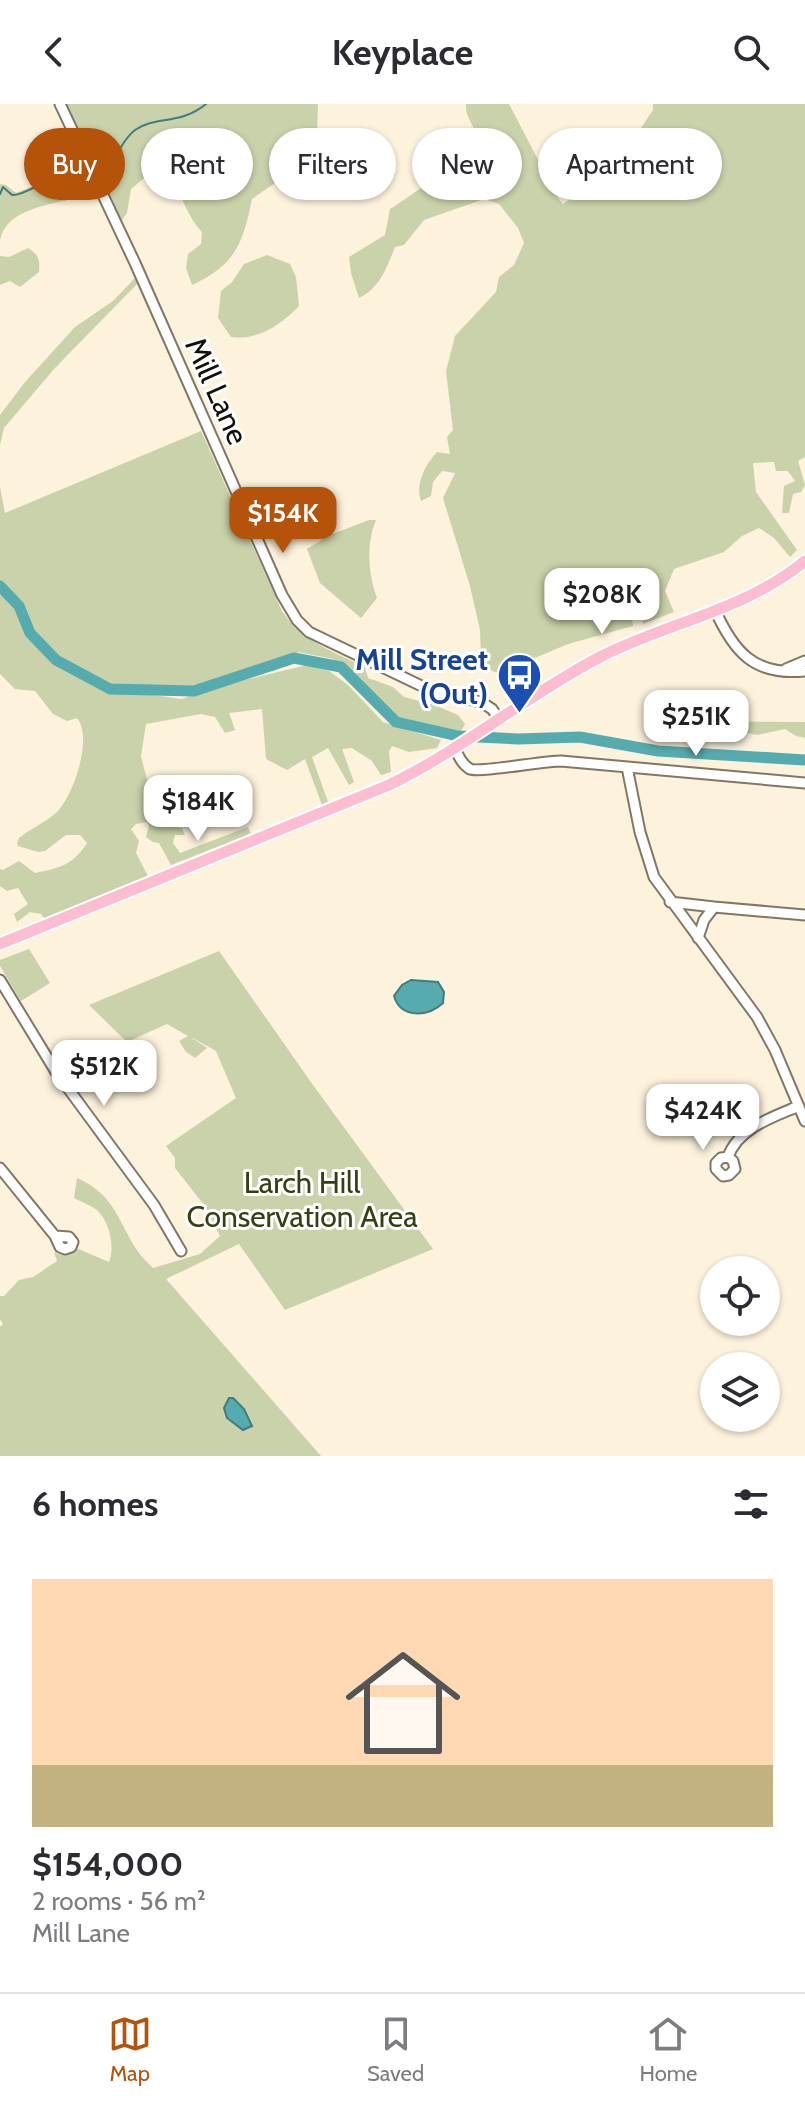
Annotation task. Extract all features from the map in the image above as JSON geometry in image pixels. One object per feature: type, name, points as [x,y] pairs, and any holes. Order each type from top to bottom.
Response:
[{"type":"main road","points":[[0,944],[377,791],[458,746],[611,651],[769,586],[805,561]]},
{"type":"street","name":"Mill Lane","points":[[60,104],[135,263],[282,595],[297,620],[320,638],[432,691],[486,704],[499,719]]},
{"type":"street","points":[[715,610],[739,652],[760,665],[779,670],[805,671]]},
{"type":"street","points":[[779,670],[805,661]]},
{"type":"street","points":[[458,746],[463,763],[474,770],[552,761],[805,783]]},
{"type":"street","points":[[627,767],[651,869],[670,902],[757,1017],[805,1121]]},
{"type":"street","points":[[670,902],[805,915]]},
{"type":"street","points":[[698,938],[702,924],[714,907]]},
{"type":"street","points":[[0,980],[56,1072],[154,1205],[181,1251]]},
{"type":"street","points":[[728,1157],[744,1134],[799,1106]]},
{"type":"street","points":[[0,1168],[55,1236]]},
{"type":"green space","points":[[65,104],[318,104],[317,128],[269,128],[269,187],[253,198],[253,128],[141,128],[141,181],[131,189],[127,213],[120,223],[109,200],[125,200],[125,128],[76,128]]},
{"type":"green space","points":[[466,104],[509,104],[522,128],[474,128]]},
{"type":"green space","points":[[653,104],[805,104],[805,457],[798,461],[805,485],[801,492],[793,494],[789,513],[782,513],[784,486],[795,481],[788,471],[776,471],[774,462],[753,463],[756,492],[797,550],[790,557],[774,538],[759,528],[742,536],[724,552],[674,569],[665,591],[674,612],[643,624],[642,613],[654,607],[649,588],[627,592],[633,626],[568,644],[499,673],[492,671],[481,656],[480,630],[470,586],[443,498],[455,473],[442,471],[433,482],[431,496],[421,501],[419,488],[425,469],[437,452],[450,454],[447,437],[453,430],[446,371],[455,336],[496,292],[499,277],[514,265],[524,243],[518,228],[499,204],[487,200],[522,200],[522,129],[538,160],[538,200],[560,200],[563,204],[569,200],[722,200],[722,128],[641,128],[653,110]]},
{"type":"green space","points":[[0,184],[16,193],[24,190],[24,200],[68,200],[20,214],[4,229],[0,240]]},
{"type":"green space","points":[[412,195],[412,200],[481,200],[424,220],[404,245],[395,247],[378,283],[359,298],[349,257],[385,235],[390,209]]},
{"type":"green space","points":[[182,200],[252,200],[245,229],[228,261],[192,285],[186,268],[188,254],[201,244],[202,232]]},
{"type":"green space","points":[[28,248],[38,258],[39,272],[20,287],[10,281],[0,285],[0,256],[9,257]]},
{"type":"green space","points":[[267,255],[290,264],[296,277],[299,306],[268,330],[250,337],[231,337],[218,318],[221,291],[232,282],[244,264]]},
{"type":"green space","points":[[135,278],[137,284],[54,369],[4,428],[0,445],[0,415],[25,382],[75,327],[113,301]]},
{"type":"green space","points":[[201,431],[282,611],[290,621],[319,645],[365,667],[368,678],[393,687],[404,697],[458,715],[465,724],[461,731],[397,720],[333,659],[298,652],[272,672],[270,668],[183,694],[125,691],[181,699],[307,665],[329,671],[348,685],[383,722],[441,740],[437,748],[409,752],[392,746],[389,752],[391,772],[381,775],[372,761],[352,748],[342,749],[354,782],[349,785],[328,748],[312,757],[328,802],[322,805],[305,759],[287,770],[266,759],[262,709],[229,713],[235,730],[225,733],[215,717],[201,714],[146,724],[141,756],[146,776],[160,816],[170,826],[182,828],[185,835],[175,835],[173,843],[180,853],[248,827],[251,834],[171,865],[159,843],[146,837],[147,822],[136,824],[131,829],[139,841],[136,853],[148,876],[46,921],[41,914],[30,912],[17,922],[14,914],[28,904],[18,888],[7,891],[0,886],[0,869],[19,861],[35,873],[52,869],[71,861],[87,843],[80,835],[66,835],[45,851],[38,852],[17,843],[19,838],[63,805],[75,780],[83,738],[77,718],[67,721],[53,714],[35,691],[15,689],[0,674],[0,487],[5,513]]},
{"type":"green space","points":[[376,520],[369,559],[377,598],[361,618],[320,583],[307,549],[330,535]]},
{"type":"green space","points":[[688,721],[805,722],[805,738],[785,729],[757,735]]},
{"type":"green space","points":[[29,949],[50,983],[21,1001],[0,966],[0,960]]},
{"type":"green space","name":"Larch Hill Conservation Area","points":[[219,951],[433,1249],[285,1310],[239,1244],[166,1279],[321,1456],[0,1456],[0,1327],[3,1324],[0,1319],[0,1296],[4,1296],[19,1280],[33,1277],[57,1261],[54,1252],[66,1255],[76,1248],[109,1262],[111,1256],[106,1222],[93,1207],[74,1198],[77,1178],[98,1190],[105,1198],[135,1247],[153,1268],[200,1254],[220,1236],[204,1205],[175,1168],[175,1158],[166,1146],[236,1098],[216,1051],[189,1036],[207,1048],[195,1058],[186,1052],[179,1041],[188,1036],[167,1024],[127,1042],[89,1005]]},
{"type":"water","points":[[411,980],[438,982],[444,992],[443,1003],[423,1013],[402,1009],[394,996],[402,985]]},
{"type":"water","points":[[229,1398],[244,1409],[252,1426],[243,1430],[227,1418],[224,1408]]},
{"type":"waterway","points":[[125,141],[142,126],[187,115],[206,104]]},
{"type":"waterway","points":[[0,194],[3,187],[12,195],[24,192]]},
{"type":"waterway","points":[[0,586],[19,606],[30,633],[56,660],[110,689],[194,691],[294,658],[341,667],[396,722],[458,736],[518,739],[580,737],[658,751],[805,760]]},
{"type":"place","name":"Mill Street (Out)","points":[[519,715]]}]
